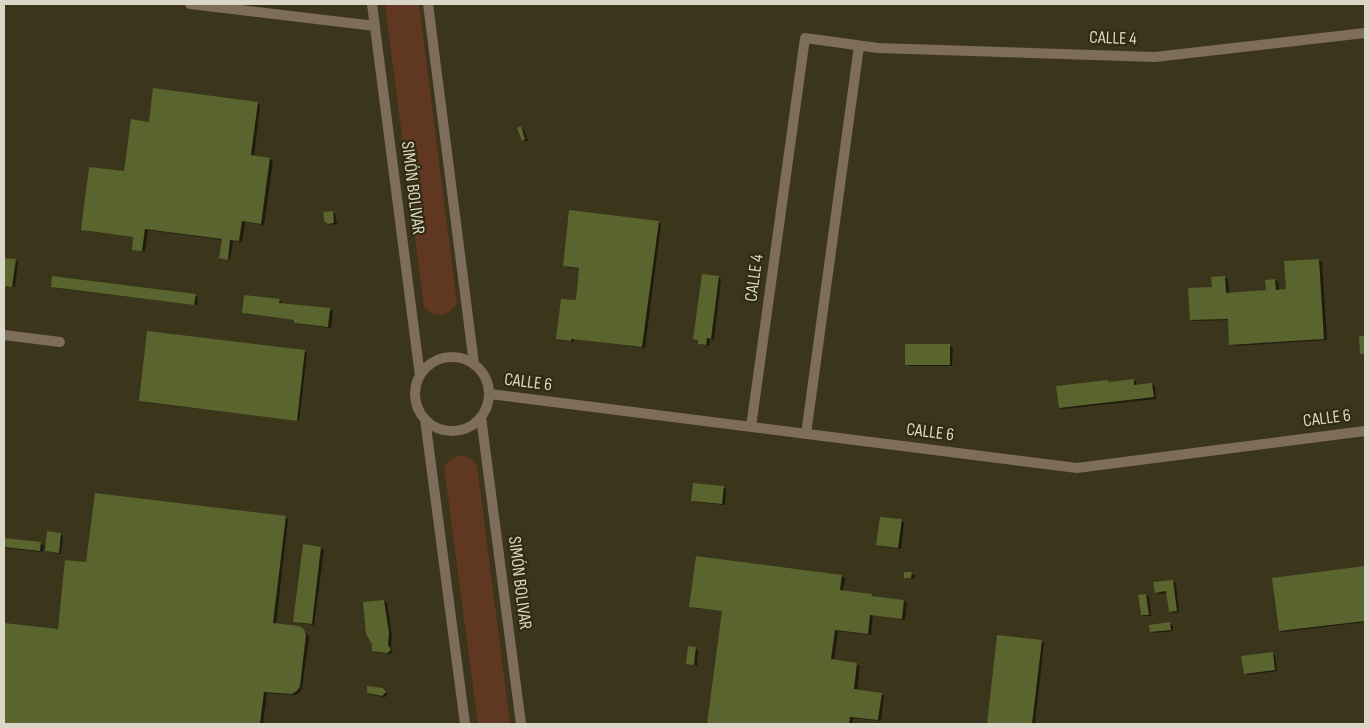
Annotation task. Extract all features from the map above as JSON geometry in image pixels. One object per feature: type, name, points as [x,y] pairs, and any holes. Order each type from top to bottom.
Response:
[{"type":"street","points":[[190,4],[374,26]]},
{"type":"street","name":"SIMÓN BOLIVAR","points":[[372,4],[420,376]]},
{"type":"street","points":[[428,4],[474,364]]},
{"type":"street","name":"CALLE 4","points":[[751,427],[805,38],[878,48],[1155,57],[1365,33]]},
{"type":"street","points":[[806,434],[859,46]]},
{"type":"street","points":[[4,335],[60,342]]},
{"type":"street","points":[[454,356],[465,358],[474,364],[481,369],[489,385],[489,403],[481,417],[464,429],[444,430],[434,426],[425,419],[416,403],[416,384],[420,376],[426,367],[434,361],[444,358],[454,356]]},
{"type":"street","name":"CALLE 6","points":[[490,394],[1076,468],[1365,431]]},
{"type":"street","name":"SIMÓN BOLIVAR","points":[[481,417],[521,724]]},
{"type":"street","points":[[425,419],[465,724]]},
{"type":"shaded area","points":[[385,4],[419,4],[457,303],[450,312],[441,315],[432,314],[424,307]]},
{"type":"shaded area","points":[[457,456],[468,457],[477,465],[510,724],[478,724],[444,467]]},
{"type":"building","points":[[153,88],[258,102],[251,155],[270,158],[261,224],[242,221],[239,241],[230,240],[228,260],[219,258],[222,239],[145,229],[142,251],[132,250],[133,237],[81,230],[89,167],[124,171],[131,119],[149,122]]},
{"type":"building","points":[[521,126],[525,139],[522,141],[517,128]]},
{"type":"building","points":[[569,210],[659,221],[642,347],[556,339],[561,299],[576,300],[579,268],[563,266]]},
{"type":"building","points":[[333,211],[334,223],[328,224],[324,221],[323,212]]},
{"type":"building","points":[[4,258],[16,259],[12,287],[4,286]]},
{"type":"building","points":[[1319,259],[1324,339],[1229,345],[1228,319],[1190,320],[1188,288],[1212,287],[1211,277],[1225,276],[1226,293],[1266,290],[1265,280],[1275,279],[1276,290],[1286,289],[1284,261]]},
{"type":"building","points":[[702,274],[719,276],[711,339],[707,338],[706,345],[698,344],[698,340],[693,339]]},
{"type":"building","points":[[52,276],[196,294],[194,305],[51,287]]},
{"type":"building","points":[[244,295],[280,299],[279,303],[330,308],[328,327],[294,323],[294,320],[242,313]]},
{"type":"building","points":[[147,331],[305,350],[297,421],[139,401]]},
{"type":"building","points":[[1359,336],[1365,336],[1365,354],[1360,354]]},
{"type":"building","points":[[905,344],[950,344],[950,365],[905,365]]},
{"type":"building","points":[[1134,379],[1134,385],[1152,383],[1154,397],[1059,408],[1056,386]]},
{"type":"building","points":[[693,483],[724,486],[722,504],[691,501]]},
{"type":"building","points":[[95,493],[286,516],[273,623],[299,626],[304,629],[306,635],[300,686],[292,694],[264,692],[260,724],[4,724],[4,623],[58,629],[65,560],[86,562]]},
{"type":"building","points":[[880,517],[902,519],[898,548],[876,545]]},
{"type":"building","points":[[47,531],[61,533],[59,553],[45,551]]},
{"type":"building","points":[[4,538],[41,542],[40,551],[4,547]]},
{"type":"building","points":[[303,544],[321,547],[312,624],[293,622]]},
{"type":"building","points":[[696,556],[842,575],[840,590],[904,600],[902,619],[870,615],[868,634],[835,630],[831,659],[857,663],[854,689],[882,693],[878,720],[850,717],[849,724],[707,724],[722,611],[689,607]]},
{"type":"building","points":[[1365,566],[1365,621],[1279,631],[1272,578]]},
{"type":"building","points":[[904,572],[912,572],[911,578],[904,578]]},
{"type":"building","points":[[1173,580],[1177,611],[1169,612],[1166,591],[1155,593],[1153,582]]},
{"type":"building","points":[[1146,594],[1149,615],[1141,615],[1138,595]]},
{"type":"building","points":[[384,600],[389,633],[388,645],[391,650],[387,653],[372,651],[372,644],[366,634],[363,602]]},
{"type":"building","points":[[1170,622],[1171,630],[1150,632],[1149,625]]},
{"type":"building","points":[[997,635],[1042,640],[1032,724],[987,724]]},
{"type":"building","points":[[688,646],[696,647],[694,665],[686,664]]},
{"type":"building","points":[[1273,652],[1275,670],[1244,674],[1241,656]]},
{"type":"building","points":[[367,686],[383,688],[386,692],[382,696],[367,693]]}]
